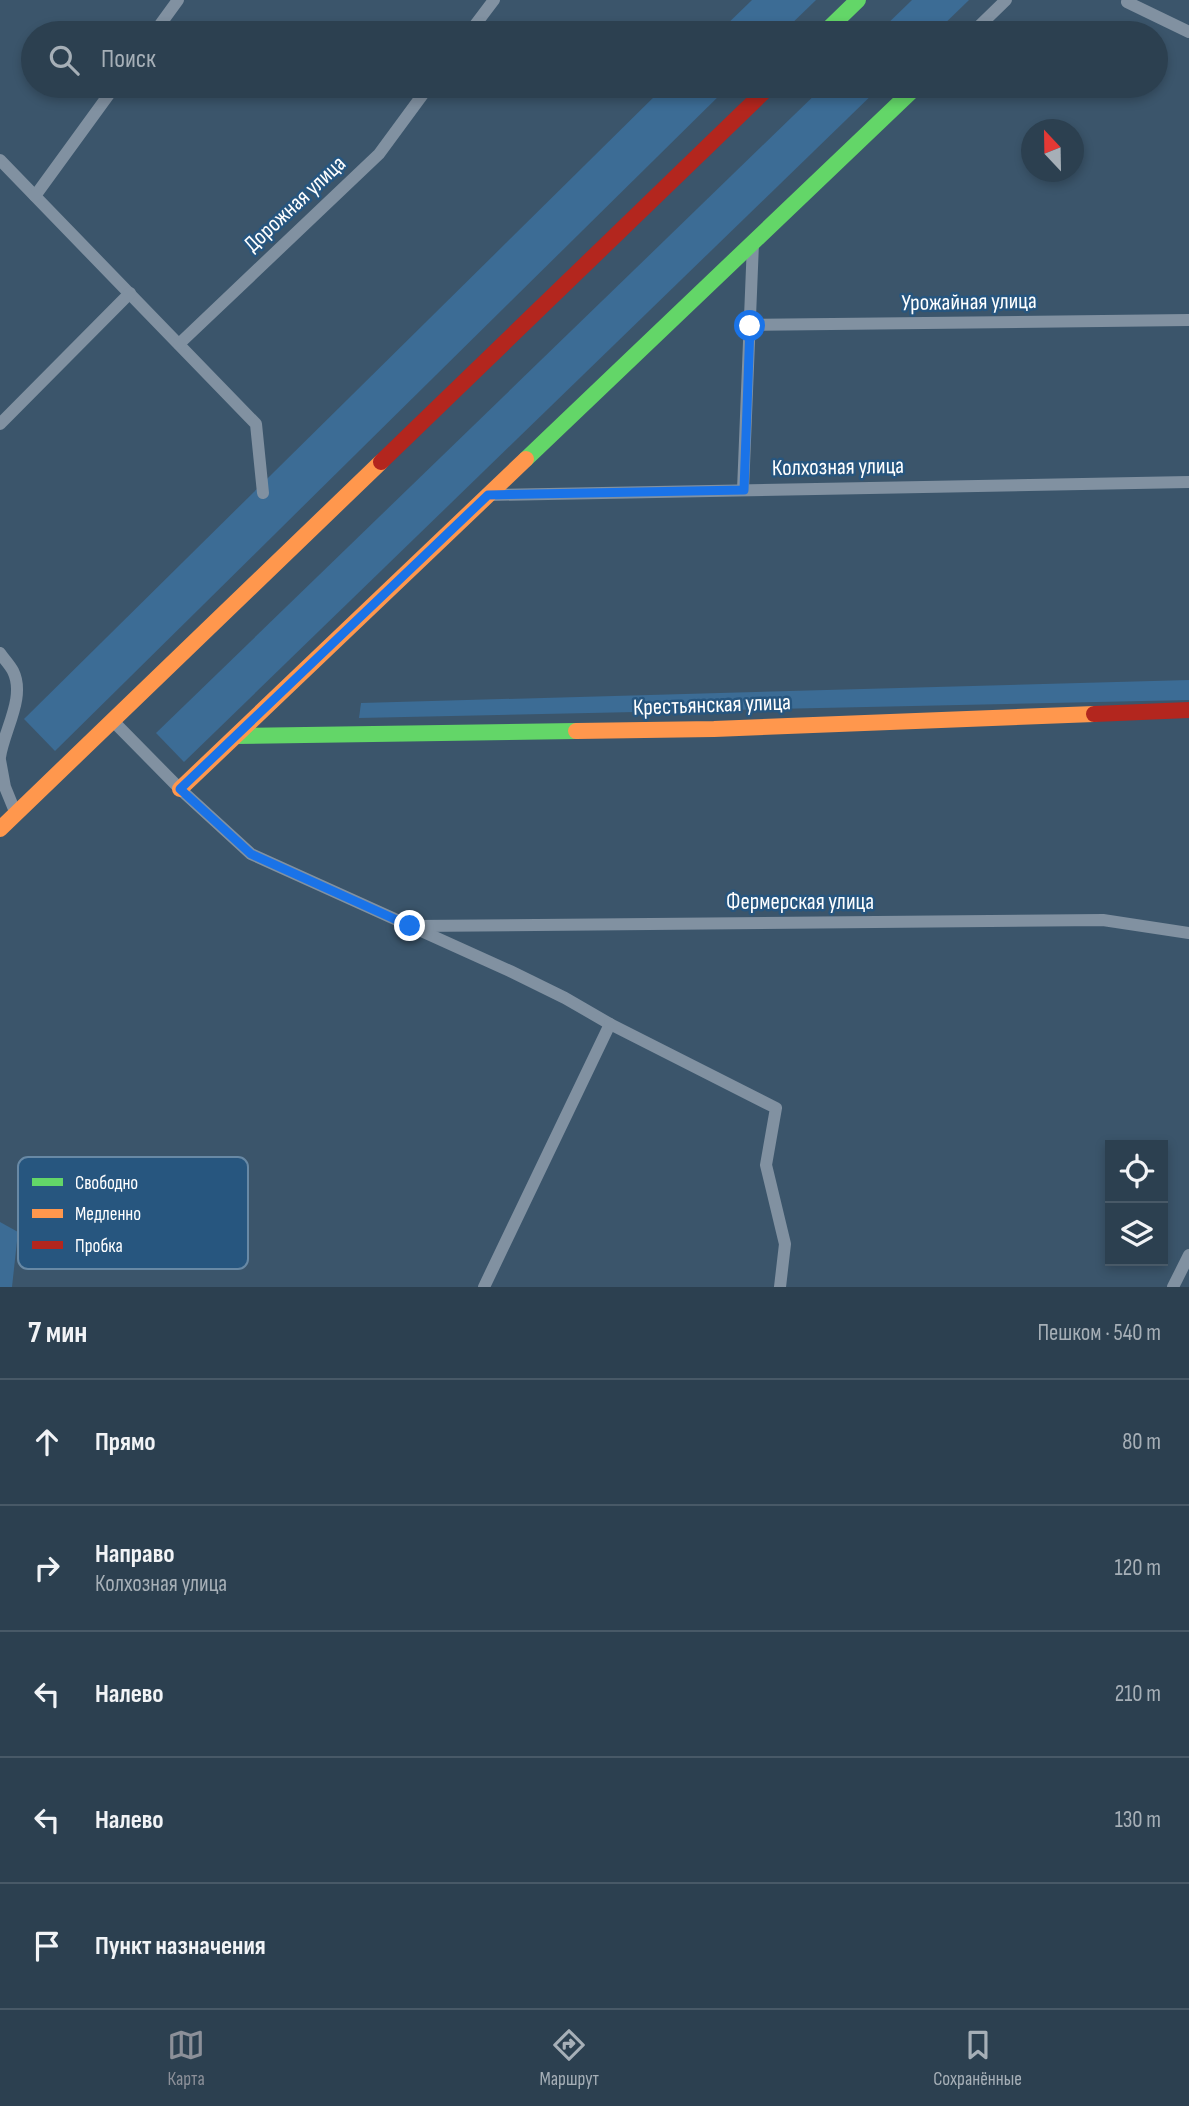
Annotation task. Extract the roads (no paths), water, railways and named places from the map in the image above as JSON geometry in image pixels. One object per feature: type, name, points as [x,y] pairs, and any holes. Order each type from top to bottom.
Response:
[{"type":"street","points":[[163,21],[178,0]]},
{"type":"street","points":[[478,21],[494,0]]},
{"type":"street","points":[[836,21],[858,0]]},
{"type":"street","points":[[984,21],[1006,0]]},
{"type":"street","points":[[1127,2],[1166,21]]},
{"type":"street","points":[[1168,22],[1189,32]]},
{"type":"street","points":[[35,196],[107,98]]},
{"type":"street","name":"Дорожная улица","points":[[179,344],[379,154],[420,98]]},
{"type":"street","points":[[0,830],[758,98]]},
{"type":"street","points":[[180,789],[904,98]]},
{"type":"street","points":[[0,160],[256,424],[263,493]]},
{"type":"street","points":[[744,490],[752,243]]},
{"type":"street","points":[[0,424],[130,293]]},
{"type":"street","name":"Урожайная улица","points":[[750,326],[1189,320]]},
{"type":"street","name":"Колхозная улица","points":[[488,495],[1189,482]]},
{"type":"street","points":[[0,653],[14,671],[18,690],[2,740],[0,758],[5,787],[16,814]]},
{"type":"street","name":"Крестьянская улица","points":[[236,736],[714,729],[1189,710]]},
{"type":"street","points":[[113,721],[180,789],[251,854],[510,971],[776,1108],[766,1165],[785,1244],[780,1287]]},
{"type":"street","name":"Фермерская улица","points":[[410,926],[1103,920],[1189,933]]},
{"type":"street","points":[[484,1287],[610,1024]]},
{"type":"street","points":[[1173,1287],[1189,1255]]}]
